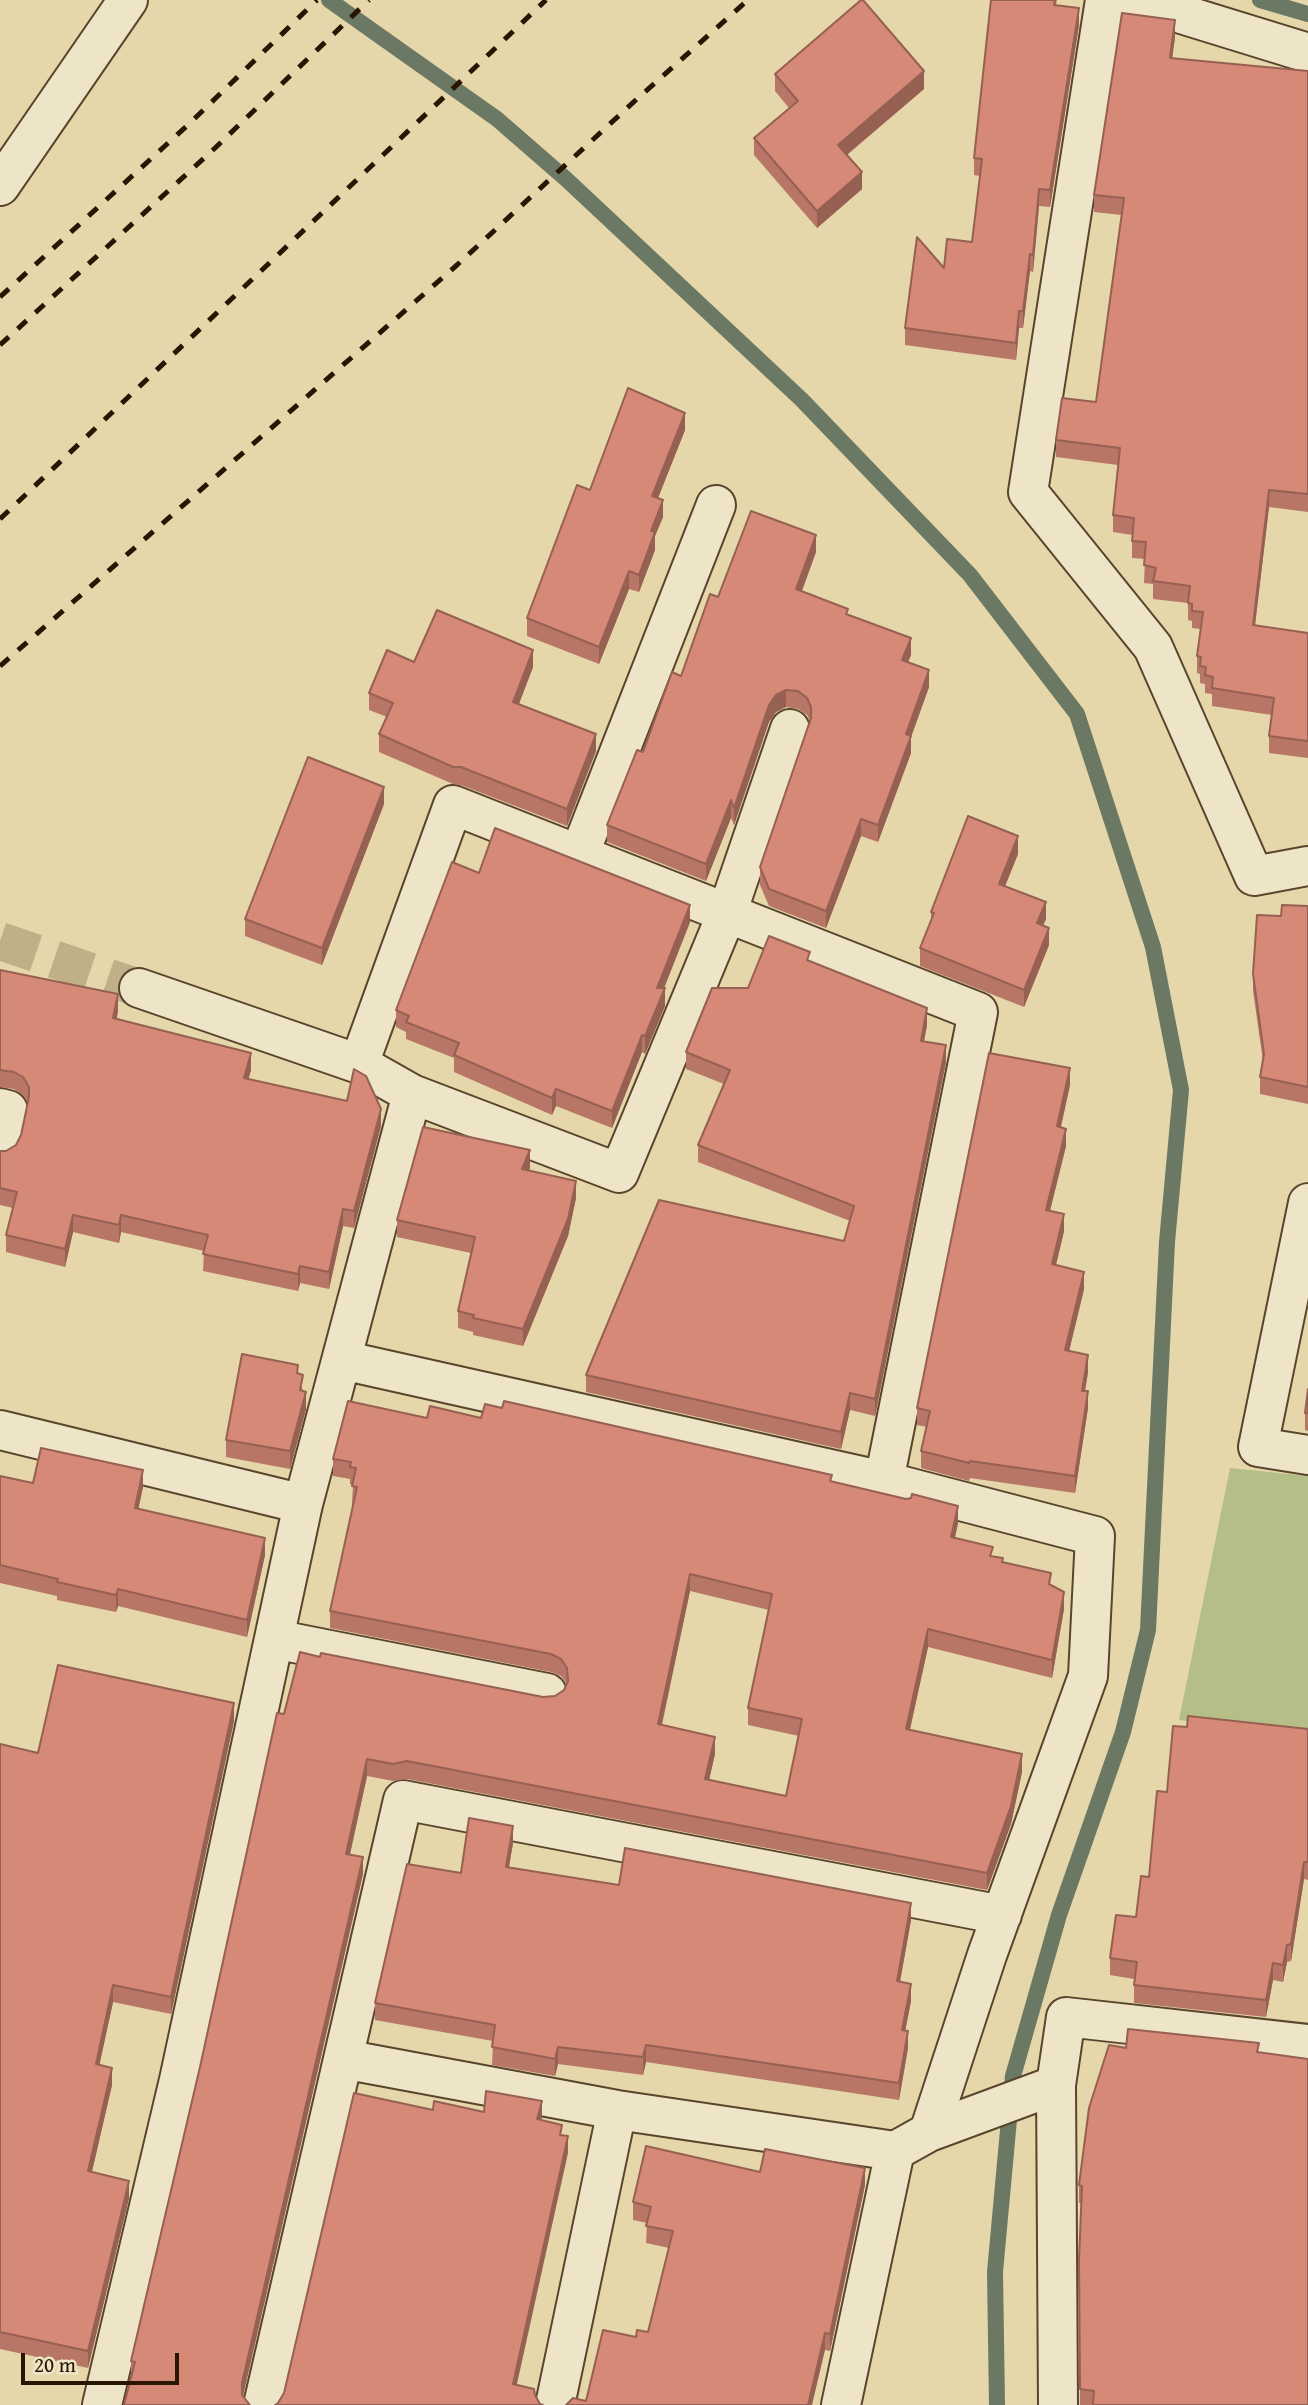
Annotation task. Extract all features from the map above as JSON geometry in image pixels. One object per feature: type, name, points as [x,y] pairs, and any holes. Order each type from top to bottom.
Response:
[{"type":"street","points":[[0,186],[128,0]]},
{"type":"street","points":[[1105,0],[1028,492],[1153,647],[1254,876],[1308,866]]},
{"type":"street","points":[[1136,0],[1308,53]]},
{"type":"street","points":[[579,855],[716,505]]},
{"type":"street","points":[[139,988],[359,1063],[412,1094],[619,1172],[727,913],[790,729]]},
{"type":"street","points":[[359,1063],[453,805],[978,1012],[884,1481]]},
{"type":"street","points":[[102,2405],[179,2080],[303,1504],[412,1094]]},
{"type":"street","points":[[0,1108],[8,1110],[0,1147]]},
{"type":"street","points":[[1308,1203],[1258,1447],[1308,1455]]},
{"type":"street","points":[[342,1360],[884,1481],[1095,1536],[1088,1676],[1002,1915],[929,2132]]},
{"type":"street","points":[[0,1430],[303,1504]]},
{"type":"street","points":[[274,1639],[547,1693]]},
{"type":"street","points":[[263,2405],[403,1800],[1002,1915]]},
{"type":"street","points":[[1058,2405],[1040,2091],[1066,2017],[1308,2044]]},
{"type":"street","points":[[343,2059],[617,2110],[895,2151],[929,2132],[1040,2091]]},
{"type":"street","points":[[555,2405],[617,2110]]},
{"type":"street","points":[[841,2405],[895,2151]]},
{"type":"green space","points":[[1230,1468],[1308,1476],[1308,1738],[1179,1720]]},
{"type":"building","points":[[861,0],[924,71],[838,145],[862,172],[817,211],[754,138],[798,101],[775,74]]},
{"type":"building","points":[[991,0],[1055,0],[1054,5],[1079,8],[1050,190],[1039,189],[1033,255],[1030,254],[1016,343],[905,328],[917,237],[944,268],[947,239],[972,242],[982,159],[974,158]]},
{"type":"building","points":[[1122,13],[1175,20],[1170,58],[1308,71],[1308,494],[1269,490],[1253,625],[1308,633],[1308,741],[1269,736],[1274,698],[1212,688],[1213,677],[1205,675],[1206,667],[1200,666],[1201,657],[1197,656],[1203,612],[1192,611],[1192,604],[1188,603],[1190,586],[1153,581],[1156,568],[1144,565],[1146,542],[1132,541],[1134,518],[1113,515],[1120,448],[1056,440],[1062,398],[1096,402],[1124,198],[1094,195]]},
{"type":"building","points":[[628,388],[685,413],[652,496],[663,500],[651,531],[655,532],[639,575],[629,571],[599,647],[527,618],[577,485],[590,490]]},
{"type":"building","points":[[751,511],[816,535],[796,589],[848,609],[846,614],[911,638],[902,660],[929,670],[906,734],[911,736],[878,825],[861,819],[826,911],[769,889],[760,867],[811,718],[811,707],[807,698],[798,691],[786,690],[776,695],[769,705],[734,808],[731,800],[706,864],[607,825],[637,750],[643,752],[672,672],[681,676],[710,594],[718,597]]},
{"type":"building","points":[[437,610],[533,650],[513,702],[596,734],[567,809],[461,767],[453,767],[379,734],[393,703],[369,693],[387,650],[414,662]]},
{"type":"building","points":[[308,757],[384,787],[322,948],[245,919]]},
{"type":"building","points":[[968,816],[1018,836],[999,884],[1046,902],[1037,923],[1049,928],[1024,990],[920,948]]},
{"type":"building","points":[[495,828],[690,905],[657,988],[665,988],[645,1036],[642,1035],[612,1111],[556,1089],[552,1098],[454,1055],[459,1043],[406,1022],[409,1016],[396,1010],[452,862],[479,873]]},
{"type":"building","points":[[1282,905],[1308,906],[1308,1087],[1260,1077],[1264,1054],[1253,974],[1257,915],[1281,916]]},
{"type":"building","points":[[769,936],[810,952],[807,960],[927,1008],[921,1041],[946,1045],[875,1399],[850,1393],[841,1432],[586,1375],[659,1200],[844,1241],[854,1206],[698,1145],[730,1070],[686,1052],[712,988],[748,988]]},
{"type":"building","points":[[0,970],[118,994],[113,1018],[251,1053],[244,1078],[347,1101],[354,1069],[366,1076],[381,1109],[354,1211],[343,1209],[329,1272],[300,1266],[298,1274],[203,1254],[208,1235],[121,1215],[119,1225],[73,1215],[65,1249],[6,1235],[17,1192],[0,1188],[0,1151],[6,1151],[16,1145],[21,1135],[29,1087],[23,1077],[14,1072],[0,1070]]},
{"type":"building","points":[[989,1053],[1070,1068],[1057,1126],[1066,1129],[1046,1210],[1064,1214],[1052,1264],[1084,1272],[1065,1350],[1088,1355],[1082,1391],[1088,1391],[1075,1476],[970,1461],[969,1463],[921,1451],[930,1411],[917,1408]]},
{"type":"building","points":[[423,1127],[530,1150],[522,1169],[576,1181],[568,1219],[523,1329],[473,1318],[474,1315],[458,1311],[475,1237],[397,1220]]},
{"type":"building","points":[[242,1354],[298,1365],[297,1373],[303,1375],[300,1390],[306,1392],[290,1451],[226,1440]]},
{"type":"building","points":[[1308,1389],[1308,1413],[1305,1413]]},
{"type":"building","points":[[348,1401],[427,1418],[430,1406],[481,1418],[485,1404],[502,1408],[504,1401],[832,1475],[830,1481],[906,1499],[911,1498],[912,1494],[958,1506],[951,1537],[993,1547],[990,1556],[1003,1558],[1002,1562],[1051,1573],[1049,1584],[1064,1592],[1052,1660],[928,1629],[906,1729],[1022,1754],[1011,1806],[987,1873],[407,1761],[393,1764],[367,1759],[346,1854],[363,1857],[242,2383],[242,2395],[250,2405],[124,2405],[135,2362],[131,2361],[200,2067],[277,1713],[284,1714],[300,1652],[320,1657],[321,1653],[543,1697],[555,1696],[564,1690],[568,1681],[567,1668],[561,1659],[551,1654],[330,1611],[357,1487],[352,1486],[356,1468],[350,1467],[351,1462],[333,1459]],"holes":[[[690,1574],[772,1594],[748,1708],[802,1719],[786,1796],[705,1779],[715,1737],[658,1724]]]},
{"type":"building","points":[[41,1448],[143,1470],[135,1508],[265,1538],[247,1620],[118,1589],[116,1595],[57,1582],[58,1579],[0,1565],[0,1476],[33,1483]]},
{"type":"building","points":[[58,1665],[234,1703],[171,1997],[113,1985],[96,2064],[112,2068],[88,2171],[129,2181],[88,2351],[0,2332],[0,1744],[38,1753]]},
{"type":"building","points":[[1188,1716],[1308,1729],[1308,1862],[1304,1862],[1291,1944],[1287,1945],[1283,1965],[1273,1963],[1266,2000],[1134,1985],[1137,1962],[1110,1958],[1116,1915],[1136,1917],[1141,1876],[1149,1877],[1157,1791],[1167,1792],[1173,1726],[1187,1727]]},
{"type":"building","points":[[469,1818],[513,1826],[506,1867],[619,1885],[625,1848],[911,1903],[897,1981],[911,1984],[902,2030],[908,2031],[899,2083],[646,2045],[643,2057],[558,2047],[555,2059],[492,2047],[495,2025],[375,2003],[407,1864],[461,1873]]},
{"type":"building","points":[[1128,2029],[1259,2043],[1257,2052],[1308,2059],[1308,2405],[1093,2405],[1094,2391],[1080,2389],[1079,2260],[1082,2186],[1079,2185],[1089,2108],[1109,2045],[1126,2048]]},
{"type":"building","points":[[486,2091],[542,2101],[537,2119],[562,2125],[560,2135],[568,2136],[513,2384],[534,2389],[540,2404],[543,2405],[275,2405],[284,2393],[354,2093],[433,2110],[434,2101],[484,2112]]},
{"type":"building","points":[[646,2146],[760,2172],[765,2149],[865,2168],[830,2334],[825,2333],[808,2405],[566,2405],[573,2398],[586,2401],[603,2330],[636,2337],[637,2330],[648,2332],[673,2231],[646,2226],[651,2207],[633,2202]]},
{"type":"waterway","points":[[329,0],[497,119],[566,179],[802,400],[970,575],[1077,714],[1153,947],[1181,1090],[1167,1242],[1148,1630],[1123,1732],[1059,1915],[1013,2076],[995,2272],[997,2405]]},
{"type":"waterway","points":[[1260,0],[1308,14]]},
{"type":"tunnel","points":[[0,941],[139,988]]},
{"type":"railway","points":[[0,297],[190,123],[317,0]]},
{"type":"railway","points":[[0,345],[214,149],[369,0]]},
{"type":"railway","points":[[0,519],[546,0]]},
{"type":"railway","points":[[0,666],[457,265],[748,0]]}]
